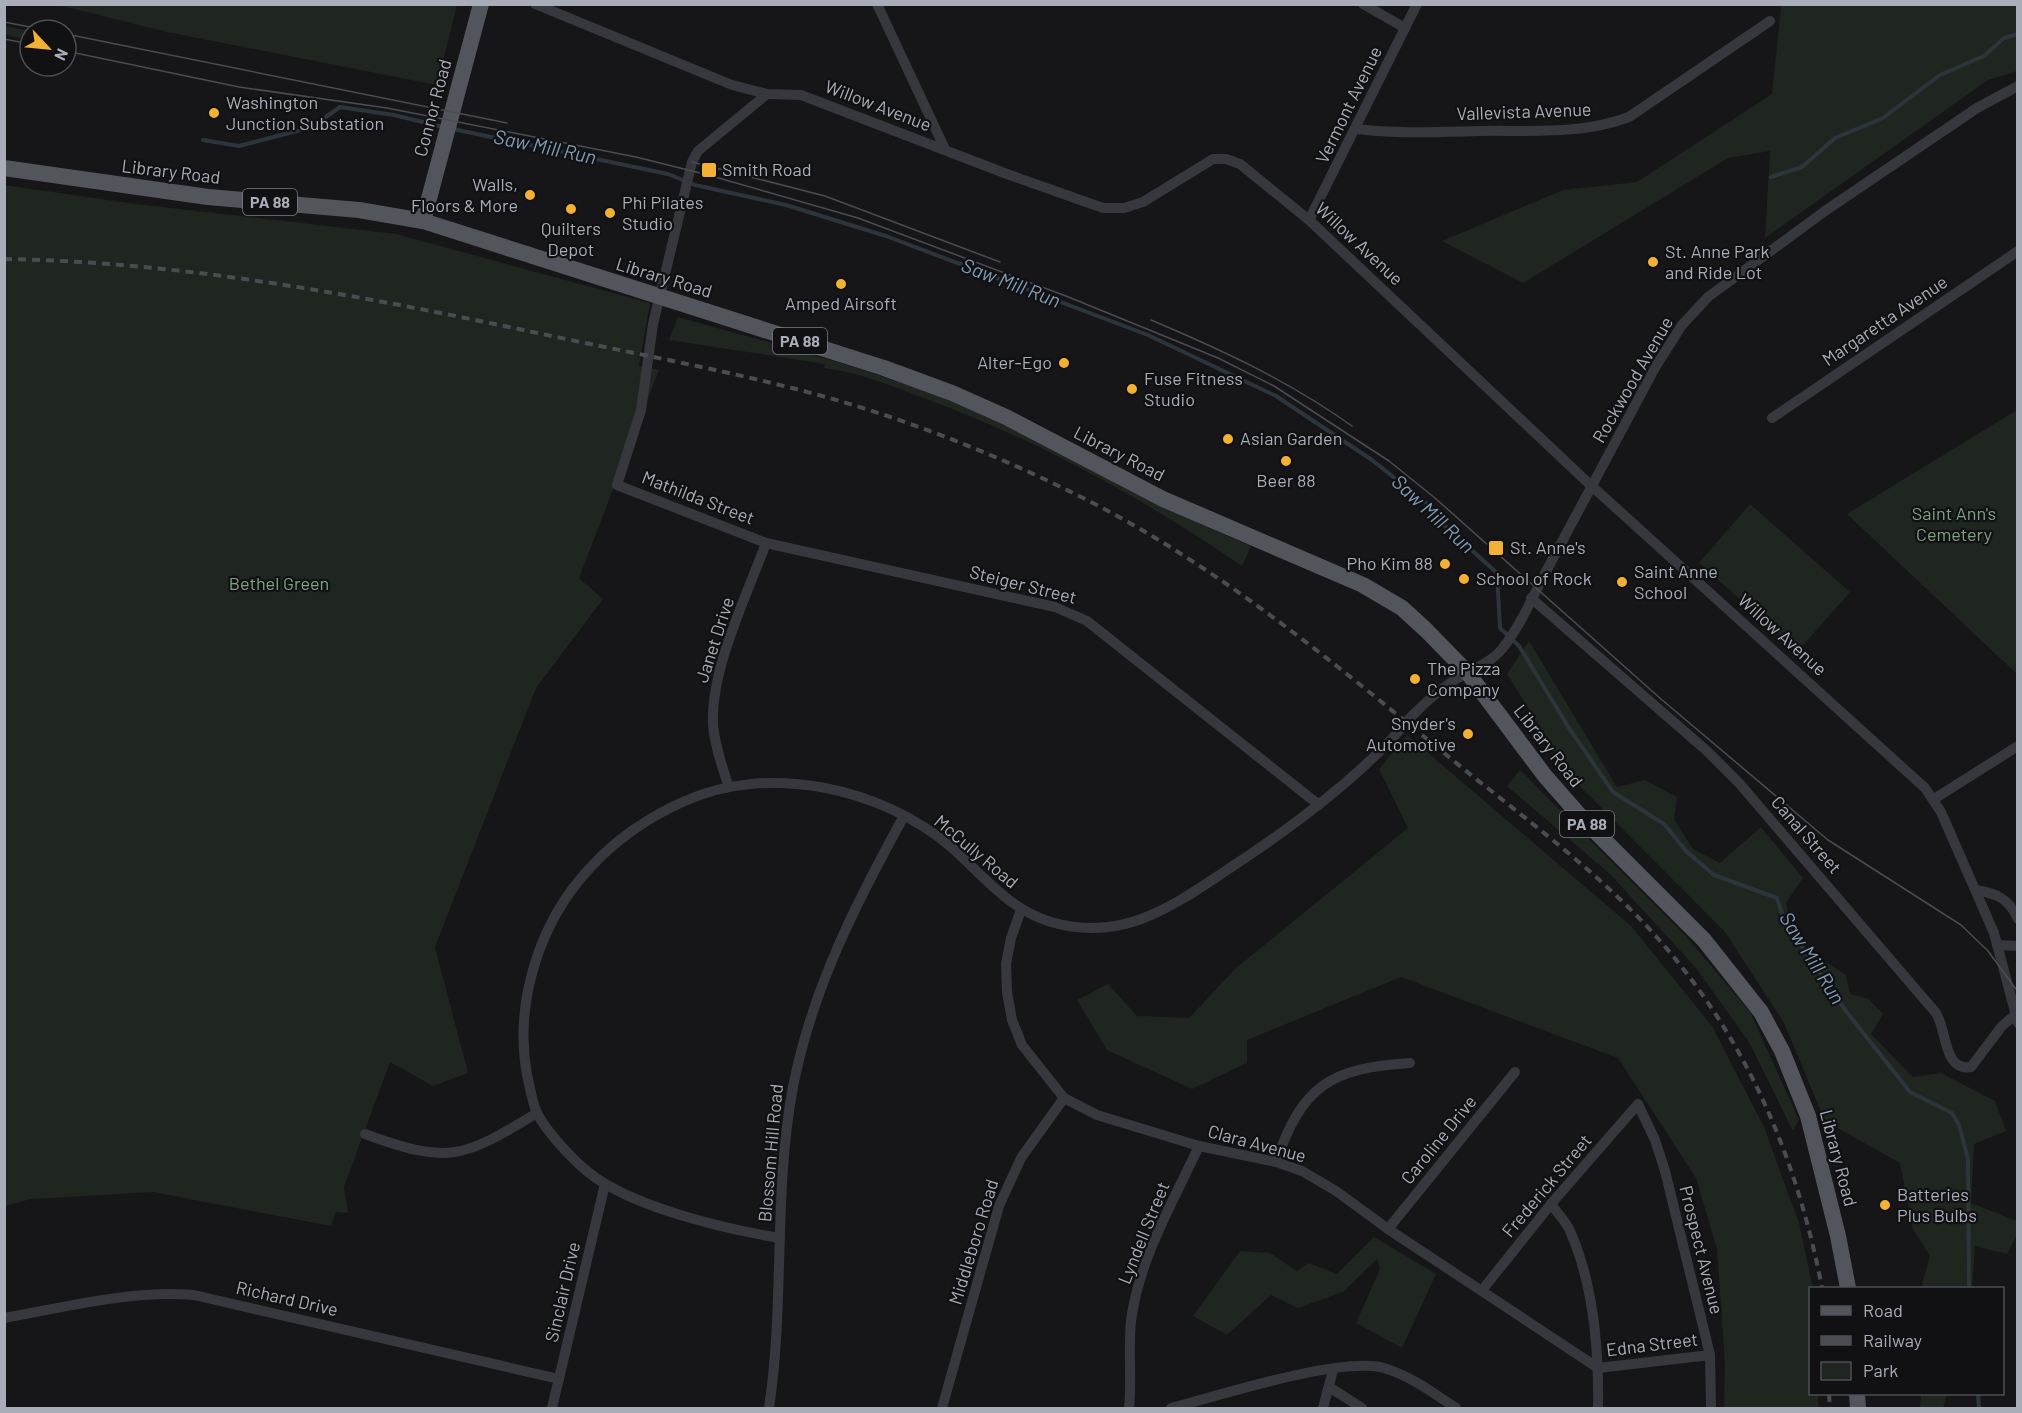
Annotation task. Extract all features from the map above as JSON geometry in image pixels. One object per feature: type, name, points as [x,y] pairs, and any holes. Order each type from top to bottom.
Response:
[{"type":"main road","name":"Connor Road","points":[[423,221],[481,4]]},
{"type":"main road","name":"Library Road","points":[[4,168],[208,197],[359,210],[423,221],[884,368],[952,393],[1006,417],[1163,499],[1363,585],[1402,608],[1467,672],[1545,776],[1581,817],[1704,940],[1761,1012],[1782,1051],[1808,1116],[1838,1236],[1848,1287]]},
{"type":"street","name":"Willow Avenue","points":[[535,4],[732,85],[766,94],[791,92],[801,95],[1103,208],[1124,208],[1143,202],[1164,192],[1205,162],[1226,159],[1240,164],[1309,220],[1593,486],[1882,747],[1934,799],[1976,890],[1997,945],[2016,1019]]},
{"type":"street","points":[[877,4],[945,149]]},
{"type":"street","points":[[1363,4],[1405,28]]},
{"type":"street","name":"Vermont Avenue","points":[[1309,220],[1418,4]]},
{"type":"street","name":"Vallevista Avenue","points":[[1356,129],[1384,132],[1551,130],[1606,125],[1629,117],[1770,21]]},
{"type":"street","name":"Rockwood Avenue","points":[[1467,672],[1500,652],[1593,486],[1656,366],[1682,325],[1708,297],[1825,211],[1977,108],[2018,86]]},
{"type":"street","points":[[661,297],[686,184],[698,151],[766,94]]},
{"type":"street","name":"Margaretta Avenue","points":[[1772,418],[2018,251]]},
{"type":"street","name":"Mathilda Street","points":[[661,297],[653,324],[641,410],[618,485],[766,543]]},
{"type":"street","name":"Janet Drive","points":[[728,785],[715,740],[714,696],[723,661],[766,543]]},
{"type":"street","name":"Steiger Street","points":[[766,543],[1055,607],[1073,613],[1088,621],[1319,805]]},
{"type":"street","name":"Canal Street","points":[[1531,598],[1681,728],[1739,783],[1936,1013],[1943,1026],[1950,1057],[1956,1064],[1963,1068],[1971,1067],[2002,1026],[2016,1019]]},
{"type":"street","name":"McCully Road","points":[[780,1238],[754,1234],[655,1206],[605,1184],[586,1171],[537,1113],[523,1045],[523,1016],[543,942],[564,902],[590,868],[649,819],[686,800],[728,785],[756,783],[823,788],[860,798],[904,816],[951,847],[1006,900],[1021,910],[1053,922],[1086,928],[1121,926],[1152,917],[1299,823],[1381,750],[1414,713],[1467,672]]},
{"type":"street","points":[[1934,799],[2018,746]]},
{"type":"street","name":"Blossom Hill Road","points":[[769,1408],[786,1135],[805,1032],[819,989],[844,929],[904,816]]},
{"type":"street","points":[[1976,890],[1997,894],[2005,899],[2018,919]]},
{"type":"street","name":"Clara Avenue","points":[[1021,910],[1011,938],[1006,964],[1006,992],[1012,1020],[1022,1045],[1064,1098],[1097,1115],[1199,1146],[1276,1162],[1319,1180],[1388,1229],[1483,1289],[1598,1368]]},
{"type":"street","points":[[1997,945],[2018,946]]},
{"type":"street","points":[[1276,1162],[1288,1128],[1298,1111],[1315,1092],[1354,1070],[1410,1063]]},
{"type":"street","name":"Caroline Drive","points":[[1388,1229],[1515,1072]]},
{"type":"street","name":"Middleboro Road","points":[[942,1408],[999,1206],[1021,1158],[1064,1098]]},
{"type":"street","name":"Frederick Street","points":[[1483,1289],[1551,1204],[1638,1104]]},
{"type":"street","name":"Prospect Avenue","points":[[1638,1104],[1655,1140],[1665,1171],[1710,1354],[1711,1408]]},
{"type":"street","points":[[365,1134],[404,1148],[446,1154],[472,1149],[537,1113]]},
{"type":"street","name":"Lyndell Street","points":[[1129,1408],[1131,1323],[1136,1293],[1146,1263],[1199,1146]]},
{"type":"street","name":"Sinclair Drive","points":[[552,1408],[605,1184]]},
{"type":"street","points":[[1551,1204],[1569,1228],[1578,1254],[1597,1337],[1598,1408]]},
{"type":"street","name":"Richard Drive","points":[[4,1318],[141,1294],[158,1292],[194,1295],[559,1379]]},
{"type":"street","name":"Edna Street","points":[[1598,1368],[1710,1354]]},
{"type":"street","points":[[1171,1408],[1298,1375],[1362,1366],[1382,1368],[1410,1378],[1456,1408]]},
{"type":"street","points":[[1323,1408],[1334,1370]]},
{"type":"street","points":[[1329,1387],[1362,1408]]},
{"type":"green space","points":[[59,5],[457,5],[437,85],[167,32]]},
{"type":"green space","points":[[1777,5],[2017,5],[2017,71],[1988,80],[1765,238],[1770,151],[1728,158],[1523,283],[1442,241],[1563,190],[1637,182],[1772,94],[1781,7]]},
{"type":"green space","points":[[4,26],[18,29],[18,38],[5,35]]},
{"type":"green space","name":"Bethel Green","points":[[5,185],[128,203],[396,234],[650,303],[639,366],[659,370],[579,578],[603,599],[536,688],[435,947],[468,1073],[433,1086],[390,1062],[344,1187],[348,1213],[336,1212],[331,1226],[153,1192],[31,1199],[5,1206]]},
{"type":"green space","points":[[678,317],[833,361],[948,400],[1019,432],[1184,516],[1251,546],[1242,566],[1166,517],[1088,472],[966,414],[887,384],[824,368],[825,364],[669,340]]},
{"type":"green space","name":"Saint Ann's Cemetery","points":[[2017,410],[2017,674],[1847,514]]},
{"type":"green space","points":[[1750,504],[1850,592],[1798,651],[1699,563]]},
{"type":"green space","points":[[1529,641],[1617,787],[1645,780],[1677,797],[1674,819],[1693,849],[1720,863],[1761,827],[1803,878],[1786,903],[1793,940],[1846,975],[1850,994],[1869,999],[1883,1014],[1871,1034],[1913,1077],[1941,1073],[1995,1101],[2006,1131],[1974,1144],[1971,1203],[2017,1221],[2017,1235],[2007,1254],[1975,1246],[1972,1287],[1921,1287],[1930,1256],[1913,1229],[1900,1163],[1825,1121],[1784,1023],[1725,932],[1571,777],[1507,674]]},
{"type":"green space","points":[[1407,735],[1631,926],[1712,1026],[1764,1127],[1799,1223],[1813,1287],[1809,1287],[1809,1395],[1818,1395],[1818,1408],[1724,1408],[1725,1363],[1717,1249],[1696,1178],[1618,1058],[1401,977],[1247,1040],[1247,1063],[1192,1089],[1107,1050],[1077,1000],[1108,984],[1137,1016],[1189,1018],[1235,969],[1408,828],[1379,769]]},
{"type":"green space","points":[[1520,770],[1684,934],[1750,1012],[1799,1120],[1793,1131],[1749,1042],[1696,968],[1610,874],[1507,786]]},
{"type":"green space","points":[[1374,1237],[1436,1274],[1402,1348],[1356,1323],[1380,1269],[1377,1259],[1343,1292],[1298,1308],[1271,1295],[1227,1335],[1193,1316],[1240,1251],[1270,1253],[1297,1271],[1309,1263],[1337,1274]]},
{"type":"green space","points":[[1921,1395],[1947,1395],[1943,1408],[1920,1408]]},
{"type":"waterway","points":[[1771,177],[1802,167],[1835,138],[1883,118],[1940,75],[1984,56],[2004,38],[2018,34]]},
{"type":"waterway","name":"Saw Mill Run","points":[[203,140],[239,146],[312,127],[340,107],[394,115],[443,127]]},
{"type":"waterway","name":"Saw Mill Run","points":[[453,129],[668,174],[695,185],[786,205],[886,236],[1148,335],[1276,396],[1372,460],[1426,503],[1439,516],[1443,524],[1497,573],[1500,628],[1519,646],[1569,728],[1613,792],[1664,824],[1687,852],[1714,875],[1777,898],[1784,920],[1845,1010],[1910,1092],[1952,1113],[1959,1125],[1968,1159],[1969,1287]]},
{"type":"waterway","name":"Saw Mill Run","points":[[1978,1395],[1979,1408]]},
{"type":"tram line","points":[[4,22],[18,25]]},
{"type":"tram line","points":[[78,36],[507,123]]},
{"type":"tram line","points":[[4,39],[18,42]]},
{"type":"tram line","points":[[78,53],[239,87],[387,108],[636,157],[708,175],[858,218],[1066,296],[1218,358],[1274,386],[1389,461],[1435,498],[1661,699],[1828,840],[1961,925],[1988,951],[2018,992]]},
{"type":"tram line","points":[[692,162],[825,196],[1000,262]]},
{"type":"tram line","points":[[1151,320],[1254,367],[1304,395],[1352,426]]},
{"type":"railway","points":[[4,259],[141,267],[277,284],[413,308],[758,380],[861,407],[933,432],[1003,460],[1123,519],[1174,549],[1223,582],[1318,651],[1564,850],[1627,906],[1665,947],[1699,989],[1754,1082],[1795,1181],[1822,1287]]},
{"type":"railway","points":[[1829,1395],[1830,1408]]},
{"type":"place","name":"Washington Junction Substation","points":[[214,113]]},
{"type":"place","name":"Smith Road","points":[[709,170]]},
{"type":"place","name":"Walls, Floors & More","points":[[530,195]]},
{"type":"place","name":"Quilters Depot","points":[[571,209]]},
{"type":"place","name":"Phi Pilates Studio","points":[[610,213]]},
{"type":"place","name":"St. Anne Park and Ride Lot","points":[[1653,262]]},
{"type":"place","name":"Amped Airsoft","points":[[841,284]]},
{"type":"place","name":"Alter-Ego","points":[[1064,363]]},
{"type":"place","name":"Fuse Fitness Studio","points":[[1132,389]]},
{"type":"place","name":"Asian Garden","points":[[1228,439]]},
{"type":"place","name":"Beer 88","points":[[1286,461]]},
{"type":"place","name":"St. Anne's","points":[[1496,548]]},
{"type":"place","name":"Pho Kim 88","points":[[1445,564]]},
{"type":"place","name":"School of Rock","points":[[1464,579]]},
{"type":"place","name":"Saint Anne School","points":[[1622,582]]},
{"type":"place","name":"The Pizza Company","points":[[1415,679]]},
{"type":"place","name":"Snyder's Automotive","points":[[1468,734]]},
{"type":"place","name":"Batteries Plus Bulbs","points":[[1885,1205]]}]
